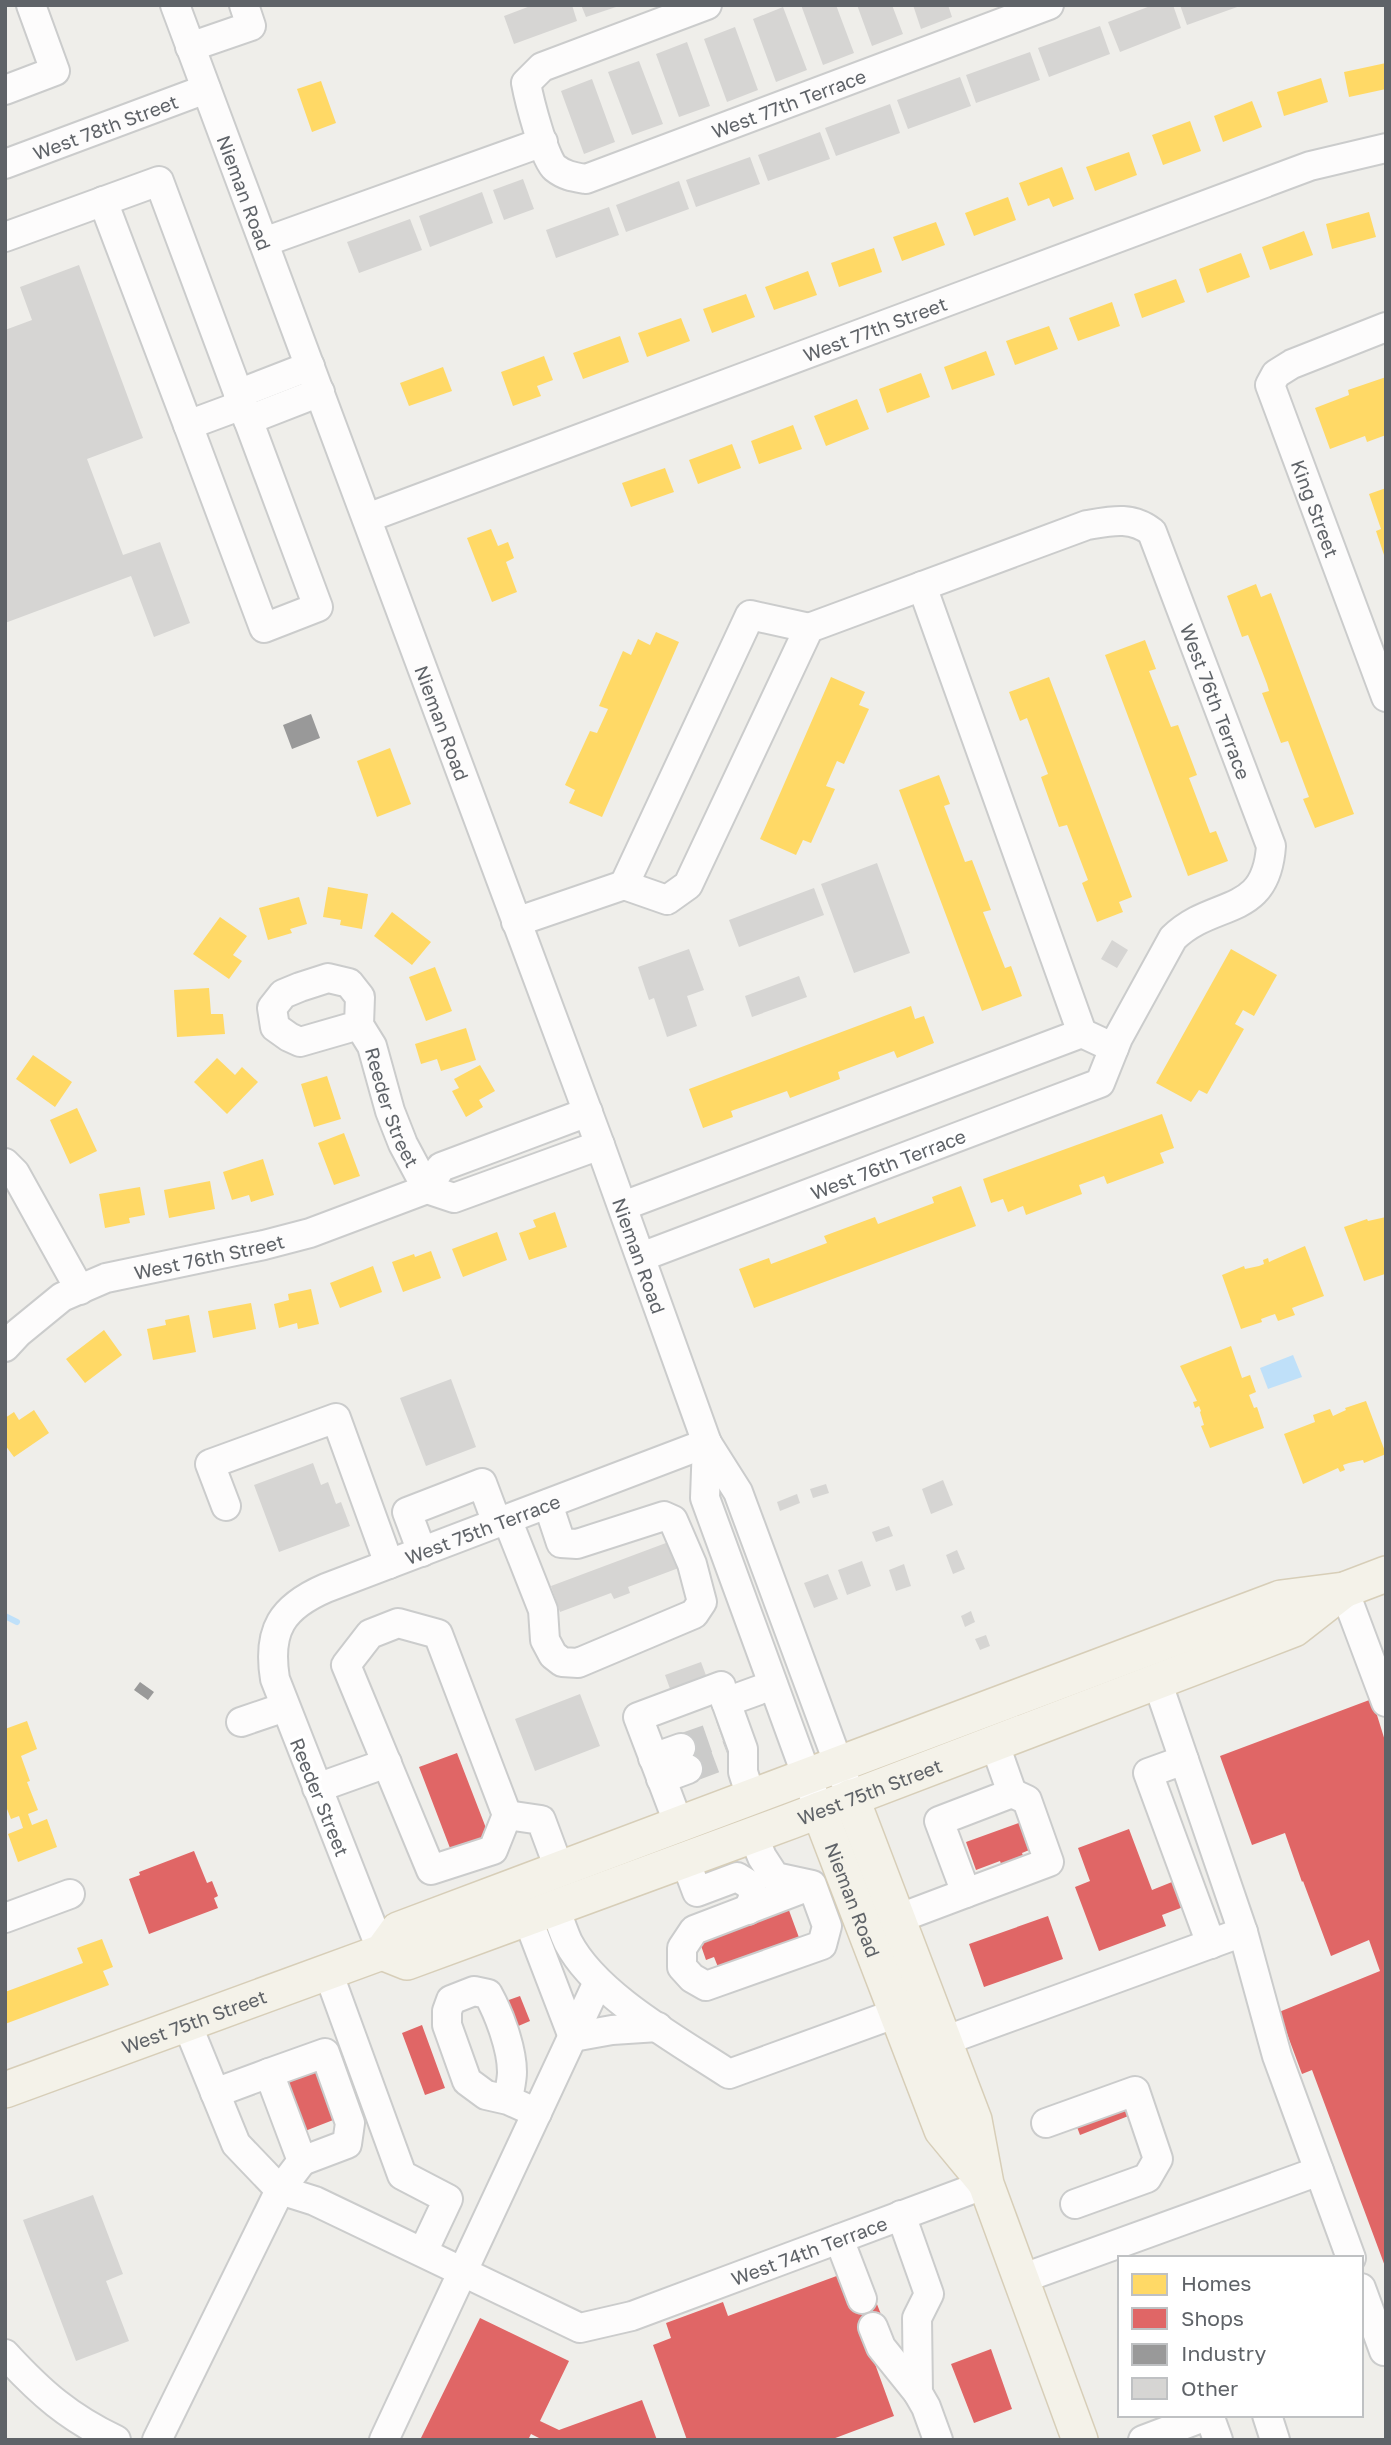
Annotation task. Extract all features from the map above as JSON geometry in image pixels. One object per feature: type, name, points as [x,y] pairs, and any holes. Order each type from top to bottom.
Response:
[{"type":"main road","name":"West 75th Street","points":[[5,2090],[382,1952],[398,1930],[1281,1598],[1344,1590],[1386,1574]]},
{"type":"main road","name":"West 75th Street","points":[[382,1952],[407,1962],[753,1835],[1294,1629],[1344,1590]]},
{"type":"main road","name":"Nieman Road","points":[[851,1797],[974,2120],[986,2184],[1080,2440]]},
{"type":"main road","name":"Nieman Road","points":[[819,1810],[843,1920],[897,2012],[942,2130],[986,2184]]},
{"type":"street","points":[[5,90],[55,71],[31,5]]},
{"type":"street","name":"Nieman Road","points":[[175,5],[588,1112],[706,1443],[738,1492],[822,1770],[819,1810]]},
{"type":"street","points":[[190,47],[251,26],[244,5]]},
{"type":"street","name":"West 77th Terrace","points":[[706,5],[542,66],[526,83],[529,102],[552,166],[566,176],[586,179],[1049,5]]},
{"type":"street","name":"West 78th Street","points":[[5,164],[206,89]]},
{"type":"street","points":[[264,242],[543,142]]},
{"type":"street","name":"West 77th Street","points":[[367,518],[1310,166],[1386,148]]},
{"type":"street","points":[[5,237],[103,201],[159,181],[318,607],[264,628],[103,201]]},
{"type":"street","name":"King Street","points":[[1386,327],[1292,364],[1276,374],[1270,386],[1386,697]]},
{"type":"street","points":[[243,406],[310,366]]},
{"type":"street","points":[[188,425],[243,406],[320,392]]},
{"type":"street","name":"West 76th Terrace","points":[[641,1257],[1100,1083],[1114,1048],[1173,937],[1183,928],[1242,902],[1255,893],[1264,881],[1270,860],[1271,846],[1158,544],[1152,533],[1143,525],[1129,520],[1111,520],[1087,525],[809,628]]},
{"type":"street","points":[[922,586],[1082,1033],[1114,1048]]},
{"type":"street","points":[[516,922],[624,885],[667,900],[688,885],[809,628],[750,615],[624,885]]},
{"type":"street","name":"Reeder Street","points":[[359,1024],[372,1046],[390,1111],[403,1144],[427,1189]]},
{"type":"street","points":[[622,1206],[1082,1033]]},
{"type":"street","name":"West 76th Street","points":[[5,1347],[62,1297],[106,1278],[310,1233],[427,1189],[441,1167],[588,1112]]},
{"type":"street","points":[[427,1189],[454,1198],[600,1145]]},
{"type":"street","points":[[5,1163],[15,1173],[80,1290]]},
{"type":"street","points":[[226,1506],[210,1464],[336,1418],[388,1564]]},
{"type":"street","name":"Nieman Road","points":[[706,1443],[705,1498],[773,1685],[822,1770],[851,1797]]},
{"type":"street","name":"West 75th Terrace","points":[[274,1638],[287,1613],[304,1598],[706,1443]]},
{"type":"street","points":[[422,1552],[407,1512],[482,1483],[544,1610],[545,1640],[553,1655],[562,1662],[578,1663],[694,1614],[702,1602],[692,1564],[673,1520],[664,1516],[577,1545],[561,1543],[548,1504]]},
{"type":"street","points":[[1344,1590],[1386,1702]]},
{"type":"street","points":[[398,1623],[438,1634],[506,1815],[494,1850],[431,1870],[346,1665],[370,1634],[398,1623]]},
{"type":"street","name":"Reeder Street","points":[[274,1638],[272,1656],[275,1679],[382,1952]]},
{"type":"street","points":[[1157,1681],[1243,1932],[1277,2056],[1350,2256]]},
{"type":"street","points":[[726,1702],[773,1685]]},
{"type":"street","points":[[679,1825],[638,1717],[721,1686],[732,1741],[751,1797]]},
{"type":"street","points":[[241,1722],[285,1707]]},
{"type":"street","points":[[897,1919],[1049,1862],[1027,1800],[1012,1793],[994,1742]]},
{"type":"street","points":[[657,1769],[684,1759]]},
{"type":"street","points":[[1184,1760],[1148,1773],[1210,1944]]},
{"type":"street","points":[[317,1788],[387,1763]]},
{"type":"street","points":[[966,1893],[939,1821],[1012,1793]]},
{"type":"street","points":[[506,1815],[541,1819],[560,1871]]},
{"type":"street","points":[[753,1835],[762,1857],[775,1877],[812,1885],[843,1920],[822,1945],[706,1986],[692,1978],[682,1967],[682,1948],[694,1930],[812,1885]]},
{"type":"street","points":[[685,1860],[697,1892],[737,1877],[750,1885],[754,1896],[748,1910]]},
{"type":"street","points":[[5,1918],[70,1894]]},
{"type":"street","points":[[541,1912],[569,1943],[598,1982],[658,2027],[729,2074],[897,2012]]},
{"type":"street","points":[[541,1912],[573,2037]]},
{"type":"street","points":[[944,2041],[1243,1932]]},
{"type":"street","points":[[328,1972],[402,2175],[448,2199],[423,2252]]},
{"type":"street","points":[[384,2440],[598,1982]]},
{"type":"street","points":[[508,2100],[512,2072],[498,2011],[488,1993],[474,1990],[451,2000],[447,2011],[447,2025],[467,2081],[486,2095],[508,2100],[537,2113]]},
{"type":"street","points":[[187,2024],[236,2144],[280,2190]]},
{"type":"street","points":[[573,2037],[612,2030],[658,2027]]},
{"type":"street","points":[[157,2440],[280,2190],[302,2161],[347,2144],[350,2123],[325,2053],[215,2092]]},
{"type":"street","points":[[269,2073],[302,2161]]},
{"type":"street","points":[[1046,2123],[1135,2091],[1158,2159],[1147,2178],[1075,2204]]},
{"type":"street","points":[[1021,2278],[1319,2171]]},
{"type":"street","name":"West 74th Terrace","points":[[280,2190],[315,2201],[580,2328],[632,2316],[986,2184]]},
{"type":"street","points":[[901,2216],[929,2294],[917,2318],[918,2393]]},
{"type":"street","points":[[839,2239],[862,2299]]},
{"type":"street","points":[[1371,2293],[1377,2353]]},
{"type":"street","points":[[873,2327],[881,2347],[918,2393],[938,2440]]},
{"type":"street","points":[[5,2354],[41,2392],[85,2425],[116,2440]]},
{"type":"street","points":[[1143,2440],[1204,2417]]},
{"type":"street","points":[[1210,2417],[1218,2440]]},
{"type":"street","points":[[1268,2417],[1275,2440]]},
{"type":"water","points":[[1293,1355],[1302,1377],[1268,1389],[1260,1368]]},
{"type":"building: Homes","points":[[1386,63],[1386,89],[1349,97],[1344,72]]},
{"type":"building: Homes","points":[[1321,78],[1328,102],[1284,116],[1277,92]]},
{"type":"building: Homes","points":[[321,81],[336,123],[312,132],[297,89]]},
{"type":"building: Homes","points":[[1252,101],[1262,127],[1223,142],[1214,116]]},
{"type":"building: Homes","points":[[1190,121],[1201,151],[1163,165],[1152,135]]},
{"type":"building: Homes","points":[[1129,152],[1137,175],[1095,191],[1086,167]]},
{"type":"building: Homes","points":[[1062,167],[1074,199],[1053,207],[1049,198],[1028,206],[1019,183]]},
{"type":"building: Homes","points":[[1008,197],[1016,220],[974,236],[965,213]]},
{"type":"building: Homes","points":[[1369,212],[1376,237],[1332,249],[1326,224]]},
{"type":"building: Homes","points":[[936,222],[945,245],[902,261],[893,237]]},
{"type":"building: Homes","points":[[1304,231],[1313,255],[1270,270],[1262,247]]},
{"type":"building: Homes","points":[[874,248],[882,272],[839,287],[831,263]]},
{"type":"building: Homes","points":[[1241,253],[1250,277],[1207,293],[1199,269]]},
{"type":"building: Homes","points":[[808,271],[817,295],[774,310],[765,287]]},
{"type":"building: Homes","points":[[1176,279],[1185,302],[1142,318],[1134,294]]},
{"type":"building: Homes","points":[[746,294],[755,317],[712,333],[703,309]]},
{"type":"building: Homes","points":[[1112,302],[1120,326],[1078,341],[1069,318]]},
{"type":"building: Homes","points":[[681,318],[690,341],[647,357],[638,333]]},
{"type":"building: Homes","points":[[1049,326],[1058,349],[1015,365],[1006,341]]},
{"type":"building: Homes","points":[[620,336],[629,362],[583,379],[573,353]]},
{"type":"building: Homes","points":[[986,351],[995,375],[952,390],[944,367]]},
{"type":"building: Homes","points":[[544,356],[553,380],[537,386],[541,396],[513,406],[501,372]]},
{"type":"building: Homes","points":[[443,367],[452,391],[409,406],[400,383]]},
{"type":"building: Homes","points":[[921,373],[930,397],[887,413],[879,389]]},
{"type":"building: Homes","points":[[1386,377],[1386,435],[1367,442],[1365,436],[1330,449],[1315,408],[1349,395],[1348,390]]},
{"type":"building: Homes","points":[[857,399],[869,429],[826,446],[814,416]]},
{"type":"building: Homes","points":[[793,425],[802,449],[759,464],[751,441]]},
{"type":"building: Homes","points":[[732,444],[741,468],[698,484],[689,460]]},
{"type":"building: Homes","points":[[665,468],[674,492],[631,507],[622,483]]},
{"type":"building: Homes","points":[[1386,488],[1385,558],[1376,531],[1381,529],[1369,494]]},
{"type":"building: Homes","points":[[491,529],[498,546],[508,542],[514,558],[506,562],[517,592],[492,602],[467,538]]},
{"type":"building: Homes","points":[[1256,584],[1261,597],[1271,593],[1354,814],[1315,828],[1303,799],[1309,797],[1288,741],[1281,743],[1262,693],[1269,691],[1267,684],[1248,635],[1242,637],[1227,596]]},
{"type":"building: Homes","points":[[656,632],[679,642],[602,817],[569,803],[575,790],[565,785],[590,731],[597,733],[608,709],[599,706],[623,651],[631,655],[638,639],[650,645]]},
{"type":"building: Homes","points":[[1145,640],[1156,669],[1149,671],[1171,727],[1178,725],[1197,775],[1189,778],[1210,833],[1216,831],[1228,861],[1188,876],[1105,655]]},
{"type":"building: Homes","points":[[831,677],[865,692],[859,705],[869,709],[844,764],[837,761],[826,786],[835,789],[811,843],[803,840],[796,855],[760,839]]},
{"type":"building: Homes","points":[[1049,677],[1132,897],[1119,902],[1123,912],[1097,922],[1082,883],[1088,880],[1067,825],[1059,827],[1041,777],[1048,774],[1027,718],[1020,721],[1009,692]]},
{"type":"building: Homes","points":[[390,748],[411,804],[377,817],[357,761]]},
{"type":"building: Homes","points":[[939,775],[950,804],[944,806],[965,862],[972,860],[991,910],[983,912],[1005,968],[1011,966],[1022,996],[982,1011],[899,790]]},
{"type":"building: Homes","points":[[328,887],[368,894],[362,929],[340,925],[341,920],[323,917]]},
{"type":"building: Homes","points":[[299,897],[307,924],[290,929],[292,933],[268,940],[259,908]]},
{"type":"building: Homes","points":[[392,912],[431,942],[412,965],[374,936]]},
{"type":"building: Homes","points":[[220,917],[247,936],[233,955],[242,961],[229,979],[193,954]]},
{"type":"building: Homes","points":[[1231,949],[1277,975],[1254,1016],[1243,1010],[1235,1024],[1244,1029],[1207,1094],[1199,1090],[1191,1102],[1156,1083]]},
{"type":"building: Homes","points":[[435,967],[452,1011],[426,1021],[409,977]]},
{"type":"building: Homes","points":[[209,988],[211,1014],[223,1014],[225,1034],[177,1037],[174,990]]},
{"type":"building: Homes","points":[[911,1006],[915,1019],[924,1016],[934,1043],[897,1058],[894,1051],[838,1072],[840,1079],[790,1098],[787,1091],[731,1111],[733,1117],[703,1128],[689,1089]]},
{"type":"building: Homes","points":[[466,1028],[476,1060],[441,1071],[437,1059],[421,1064],[415,1044]]},
{"type":"building: Homes","points":[[33,1055],[72,1082],[55,1107],[16,1079]]},
{"type":"building: Homes","points":[[217,1058],[235,1075],[242,1067],[258,1082],[227,1114],[194,1082]]},
{"type":"building: Homes","points":[[480,1065],[495,1091],[479,1100],[483,1107],[466,1117],[452,1091],[459,1088],[454,1079]]},
{"type":"building: Homes","points":[[327,1076],[341,1119],[314,1127],[301,1084]]},
{"type":"building: Homes","points":[[77,1108],[97,1151],[70,1164],[50,1120]]},
{"type":"building: Homes","points":[[1162,1114],[1174,1148],[1160,1153],[1164,1163],[1107,1184],[1104,1176],[1079,1185],[1082,1194],[1026,1215],[1023,1206],[1008,1212],[1003,1199],[991,1203],[983,1179]]},
{"type":"building: Homes","points":[[344,1133],[360,1176],[334,1185],[318,1143]]},
{"type":"building: Homes","points":[[263,1159],[274,1195],[251,1202],[249,1195],[232,1200],[223,1172]]},
{"type":"building: Homes","points":[[210,1181],[215,1209],[169,1218],[164,1190]]},
{"type":"building: Homes","points":[[961,1186],[976,1226],[754,1308],[739,1269],[769,1258],[771,1264],[827,1243],[824,1236],[875,1217],[878,1224],[934,1203],[932,1197]]},
{"type":"building: Homes","points":[[140,1187],[145,1215],[129,1218],[130,1223],[105,1228],[99,1194]]},
{"type":"building: Homes","points":[[555,1212],[567,1247],[529,1260],[519,1233],[536,1227],[533,1220]]},
{"type":"building: Homes","points":[[1386,1217],[1385,1274],[1364,1281],[1344,1227],[1367,1219]]},
{"type":"building: Homes","points":[[497,1232],[507,1260],[463,1277],[452,1249]]},
{"type":"building: Homes","points":[[1305,1246],[1324,1296],[1292,1308],[1295,1315],[1278,1321],[1275,1314],[1241,1329],[1222,1275],[1244,1266],[1245,1269],[1259,1266],[1264,1264],[1263,1260],[1268,1258],[1269,1262]]},
{"type":"building: Homes","points":[[431,1251],[441,1278],[403,1292],[392,1262]]},
{"type":"building: Homes","points":[[373,1266],[382,1292],[340,1308],[330,1283]]},
{"type":"building: Homes","points":[[311,1289],[319,1324],[298,1329],[297,1323],[279,1328],[274,1304],[289,1300],[288,1294]]},
{"type":"building: Homes","points":[[251,1303],[256,1329],[213,1338],[208,1311]]},
{"type":"building: Homes","points":[[189,1315],[196,1352],[153,1360],[147,1329],[166,1325],[165,1320]]},
{"type":"building: Homes","points":[[104,1330],[122,1355],[85,1383],[66,1359]]},
{"type":"building: Homes","points":[[1231,1346],[1242,1378],[1250,1375],[1256,1392],[1249,1395],[1254,1408],[1257,1407],[1264,1428],[1210,1448],[1201,1426],[1204,1425],[1201,1411],[1199,1406],[1195,1408],[1193,1402],[1197,1401],[1180,1366]]},
{"type":"building: Homes","points":[[1366,1401],[1386,1454],[1364,1463],[1363,1460],[1343,1465],[1345,1470],[1340,1472],[1338,1468],[1303,1484],[1284,1434],[1315,1422],[1313,1415],[1330,1409],[1333,1416],[1346,1410],[1345,1408]]},
{"type":"building: Homes","points":[[34,1410],[49,1433],[14,1457],[5,1445],[5,1418],[14,1412],[19,1420]]},
{"type":"building: Homes","points":[[27,1721],[37,1749],[21,1756],[38,1810],[28,1814],[32,1825],[47,1819],[57,1847],[18,1862],[8,1834],[23,1828],[19,1816],[11,1819],[5,1804],[5,1729]]},
{"type":"building: Homes","points":[[102,1939],[113,1967],[103,1971],[109,1985],[5,2024],[5,1992],[83,1963],[77,1948]]},
{"type":"building: Shops","points":[[1372,1699],[1386,1744],[1386,2269],[1312,2070],[1302,2074],[1279,2012],[1380,1971],[1369,1940],[1331,1956],[1285,1833],[1252,1845],[1220,1756]]},
{"type":"building: Shops","points":[[457,1753],[491,1841],[461,1853],[450,1848],[419,1767]]},
{"type":"building: Shops","points":[[1024,1821],[1034,1848],[1022,1853],[1027,1867],[1005,1875],[1000,1861],[976,1870],[966,1842]]},
{"type":"building: Shops","points":[[1129,1829],[1152,1890],[1177,1880],[1186,1906],[1162,1915],[1166,1926],[1099,1951],[1075,1887],[1090,1881],[1078,1848]]},
{"type":"building: Shops","points":[[194,1851],[207,1883],[212,1881],[218,1896],[214,1898],[218,1908],[149,1934],[129,1879],[140,1875],[139,1872]]},
{"type":"building: Shops","points":[[787,1905],[801,1943],[720,1972],[714,1957],[706,1960],[698,1937]]},
{"type":"building: Shops","points":[[1048,1916],[1063,1959],[984,1987],[969,1944]]},
{"type":"building: Shops","points":[[520,1996],[530,2021],[516,2027],[506,2001]]},
{"type":"building: Shops","points":[[422,2025],[445,2088],[425,2095],[402,2033]]},
{"type":"building: Shops","points":[[327,2064],[346,2115],[305,2131],[287,2080]]},
{"type":"building: Shops","points":[[1132,2101],[1136,2113],[1080,2135],[1074,2119]]},
{"type":"building: Shops","points":[[842,2274],[873,2294],[884,2322],[863,2331],[894,2416],[830,2440],[687,2440],[653,2345],[671,2338],[666,2323],[723,2302],[728,2316]]},
{"type":"building: Shops","points":[[480,2318],[569,2361],[540,2421],[559,2430],[642,2400],[657,2440],[543,2440],[531,2434],[528,2440],[420,2440]]},
{"type":"building: Shops","points":[[991,2349],[1012,2409],[974,2423],[951,2364]]},
{"type":"building: Industry","points":[[311,714],[320,738],[292,749],[283,725]]},
{"type":"building: Industry","points":[[140,1682],[154,1692],[148,1700],[134,1690]]},
{"type":"building: Other","points":[[533,5],[572,5],[577,21],[514,44],[504,16]]},
{"type":"building: Other","points":[[581,5],[619,5],[619,6],[586,17]]},
{"type":"building: Other","points":[[801,5],[836,5],[854,53],[823,65]]},
{"type":"building: Other","points":[[857,5],[892,5],[903,34],[872,46]]},
{"type":"building: Other","points":[[913,5],[948,5],[952,17],[921,29]]},
{"type":"building: Other","points":[[1153,5],[1173,5],[1181,28],[1120,52],[1108,22]]},
{"type":"building: Other","points":[[1180,5],[1240,5],[1240,6],[1187,25]]},
{"type":"building: Other","points":[[783,7],[807,70],[776,82],[753,19]]},
{"type":"building: Other","points":[[1100,26],[1110,54],[1049,77],[1038,48]]},
{"type":"building: Other","points":[[735,27],[758,90],[727,102],[704,39]]},
{"type":"building: Other","points":[[687,42],[710,106],[679,117],[656,54]]},
{"type":"building: Other","points":[[1030,52],[1040,80],[976,103],[966,75]]},
{"type":"building: Other","points":[[639,61],[663,124],[632,135],[608,72]]},
{"type":"building: Other","points":[[960,77],[971,106],[908,129],[897,100]]},
{"type":"building: Other","points":[[592,79],[615,142],[584,154],[561,91]]},
{"type":"building: Other","points":[[890,104],[900,133],[836,156],[825,128]]},
{"type":"building: Other","points":[[820,132],[830,159],[768,181],[758,155]]},
{"type":"building: Other","points":[[750,157],[760,184],[696,207],[686,180]]},
{"type":"building: Other","points":[[523,179],[534,209],[504,220],[493,190]]},
{"type":"building: Other","points":[[679,181],[689,209],[626,232],[616,205]]},
{"type":"building: Other","points":[[482,192],[493,223],[430,247],[419,216]]},
{"type":"building: Other","points":[[609,207],[619,235],[556,258],[546,230]]},
{"type":"building: Other","points":[[410,219],[422,250],[359,273],[347,242]]},
{"type":"building: Other","points":[[79,265],[143,438],[87,459],[123,555],[160,542],[190,623],[154,637],[131,576],[5,623],[5,330],[32,320],[20,287]]},
{"type":"building: Other","points":[[877,863],[910,953],[854,973],[821,884]]},
{"type":"building: Other","points":[[814,888],[824,915],[739,947],[729,920]]},
{"type":"building: Other","points":[[1112,940],[1128,950],[1117,968],[1101,959]]},
{"type":"building: Other","points":[[689,949],[704,990],[687,996],[697,1026],[667,1037],[654,998],[649,1000],[638,967]]},
{"type":"building: Other","points":[[799,976],[807,997],[752,1017],[745,996]]},
{"type":"building: Other","points":[[451,1379],[476,1447],[426,1466],[400,1398]]},
{"type":"building: Other","points":[[313,1463],[321,1485],[328,1482],[336,1504],[341,1502],[350,1526],[279,1552],[254,1485]]},
{"type":"building: Other","points":[[943,1480],[953,1505],[931,1514],[922,1489]]},
{"type":"building: Other","points":[[826,1484],[829,1493],[813,1498],[810,1489]]},
{"type":"building: Other","points":[[797,1494],[800,1503],[780,1511],[777,1502]]},
{"type":"building: Other","points":[[889,1526],[893,1536],[876,1542],[872,1532]]},
{"type":"building: Other","points":[[674,1540],[684,1566],[628,1587],[630,1593],[614,1599],[611,1593],[560,1612],[551,1586]]},
{"type":"building: Other","points":[[957,1550],[965,1569],[953,1574],[946,1555]]},
{"type":"building: Other","points":[[862,1561],[871,1586],[847,1595],[838,1570]]},
{"type":"building: Other","points":[[904,1564],[911,1586],[896,1591],[889,1570]]},
{"type":"building: Other","points":[[828,1574],[838,1599],[814,1608],[804,1583]]},
{"type":"building: Other","points":[[971,1611],[975,1622],[965,1627],[961,1616]]},
{"type":"building: Other","points":[[986,1635],[990,1646],[980,1650],[975,1639]]},
{"type":"building: Other","points":[[701,1662],[707,1678],[673,1697],[665,1675]]},
{"type":"building: Other","points":[[580,1694],[600,1746],[535,1771],[515,1719]]},
{"type":"building: Other","points":[[93,2195],[123,2274],[106,2281],[129,2341],[76,2361],[23,2220]]},
{"type":"waterway","points":[[5,1616],[17,1622]]},
{"type":"tunnel","points":[[681,1748],[721,1734]]},
{"type":"tunnel","points":[[688,1769],[728,1754]]}]
